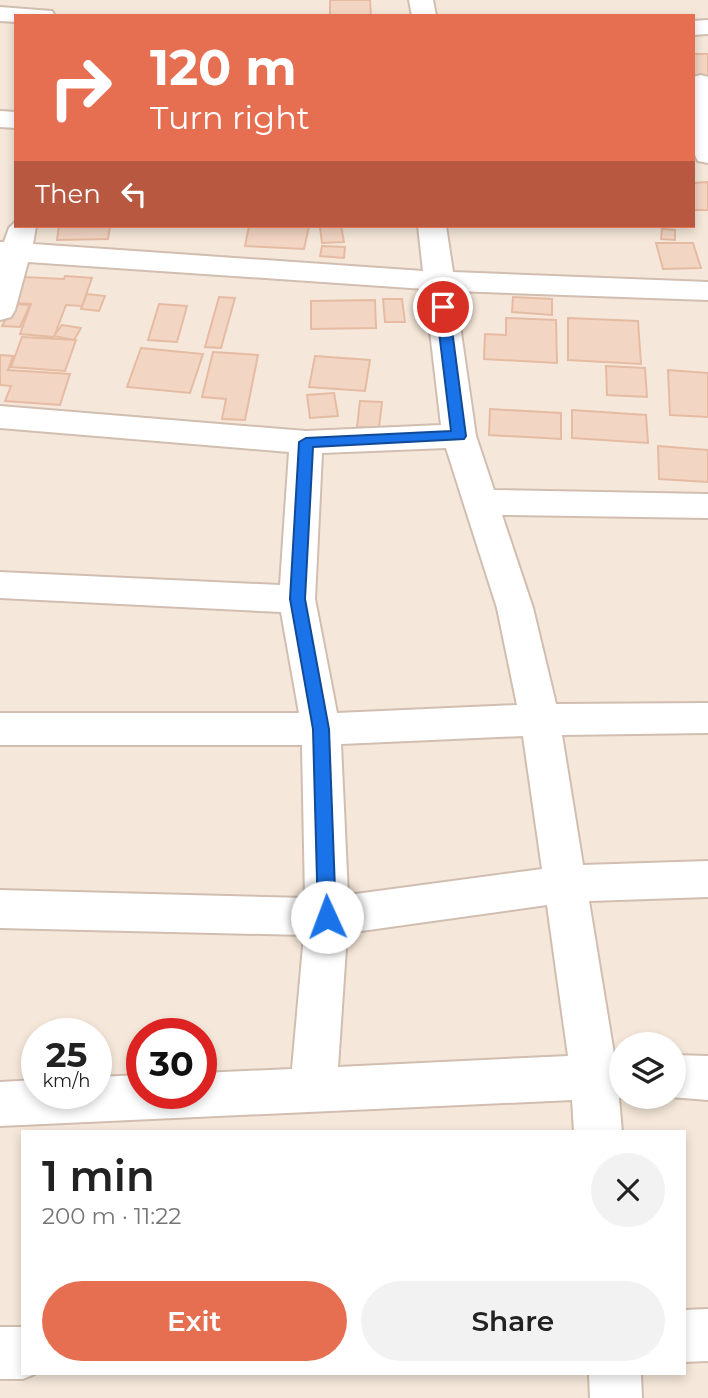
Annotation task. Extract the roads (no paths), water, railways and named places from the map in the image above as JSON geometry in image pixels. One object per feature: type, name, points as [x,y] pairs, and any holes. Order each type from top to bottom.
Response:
[{"type":"street","points":[[701,83],[704,151]]},
{"type":"street","points":[[432,228],[459,436],[515,608],[540,720],[565,884],[608,1075],[598,1130]]},
{"type":"street","points":[[0,310],[14,243],[439,281],[708,291]]},
{"type":"street","points":[[0,417],[306,442],[459,436]]},
{"type":"street","points":[[306,442],[297,599],[321,729],[327,917],[313,1089]]},
{"type":"street","points":[[479,502],[708,506]]},
{"type":"street","points":[[0,585],[297,599]]},
{"type":"street","points":[[0,729],[321,729],[540,720],[708,718]]},
{"type":"street","points":[[0,909],[327,917],[565,884],[708,879]]},
{"type":"street","points":[[0,1104],[608,1075]]},
{"type":"street","points":[[686,1077],[708,1078]]},
{"type":"street","points":[[686,1336],[708,1335]]},
{"type":"street","points":[[0,1353],[21,1353]]},
{"type":"street","points":[[615,1375],[616,1398]]}]
